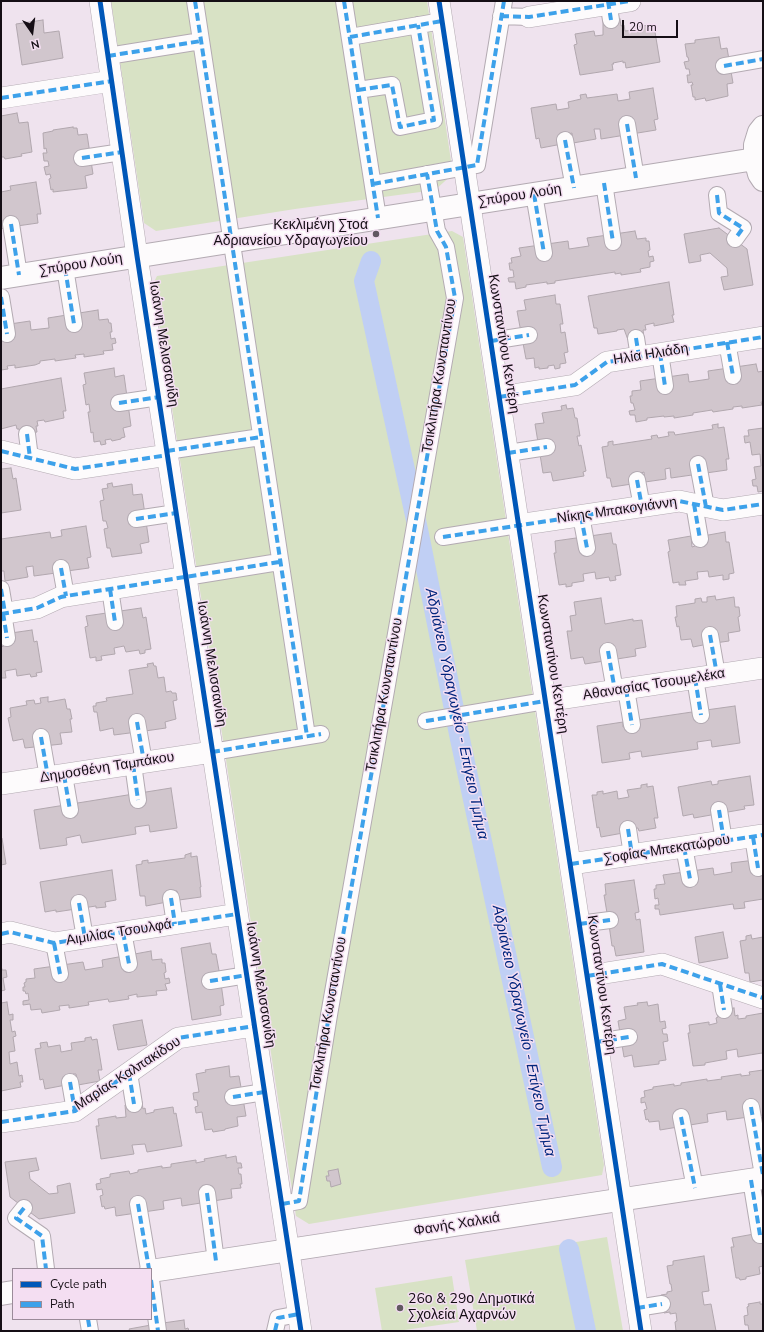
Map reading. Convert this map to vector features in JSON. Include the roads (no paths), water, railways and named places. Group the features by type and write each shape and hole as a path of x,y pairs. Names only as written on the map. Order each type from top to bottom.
{"street":[{"name":"Ιωάννη Μελισσανίδη","path":"100,1 212,752 300,1322"},
{"path":"195,1 279,562 314,735 212,752"},
{"path":"344,1 378,218"},
{"name":"Κωνσταντίνου Κεντέρη","path":"439,1 641,1331"},
{"path":"372,184 477,165 503,9 529,17 610,9 630,1"},
{"path":"350,37 442,21"},
{"path":"358,90 392,85 400,127 434,120 418,25"},
{"path":"108,56 201,41"},
{"path":"724,66 763,59"},
{"path":"1,98 112,81"},
{"path":"627,124 636,178"},
{"path":"763,127 755,145 754,159 759,174 763,180"},
{"path":"565,140 574,188"},
{"path":"82,158 122,152"},
{"name":"Σπύρου Λούη","path":"10,276 754,159"},
{"name":"Τσικλιτήρα Κωνσταντίνου","path":"282,1204 299,1201 329,1015 454,298 446,247 437,231 427,174"},
{"path":"604,183 613,242"},
{"path":"534,194 544,253"},
{"path":"717,195 719,213 743,228 735,239"},
{"path":"10,224 10,276"},
{"path":"65,268 74,324"},
{"path":"1,297 7,334"},
{"path":"491,341 530,334"},
{"name":"Ηλία Ηλιάδη","path":"500,397 575,384 607,362 637,347 660,353 763,337"},
{"path":"727,342 733,376"},
{"path":"660,353 665,386"},
{"path":"119,404 159,397"},
{"path":"27,434 30,458"},
{"path":"1,451 75,469 261,437"},
{"path":"508,453 547,447"},
{"path":"698,464 700,539"},
{"path":"637,480 642,507"},
{"name":"Νίκης Μπακογιάννη","path":"518,525 679,501 723,510 763,504"},
{"path":"136,519 176,513"},
{"path":"581,516 586,548"},
{"path":"443,536 518,525"},
{"path":"3,613 37,608 66,596 279,562"},
{"path":"61,568 66,596"},
{"path":"1,589 7,638"},
{"path":"110,589 115,622"},
{"path":"710,635 716,675"},
{"path":"608,651 632,726"},
{"name":"Αθανασίας Τσουμελέκα","path":"545,701 763,668"},
{"path":"695,678 701,715"},
{"path":"426,721 545,701"},
{"path":"137,722 139,763 138,800"},
{"path":"41,736 70,810"},
{"name":"Δημοσθένη Ταμπάκου","path":"1,784 212,752"},
{"path":"719,810 724,841"},
{"path":"628,829 632,855"},
{"path":"758,836 758,868"},
{"name":"Σοφίας Μπεκατώρου","path":"571,864 758,836"},
{"path":"684,847 690,879"},
{"path":"171,898 175,924"},
{"path":"79,903 85,938"},
{"name":"Αιμιλίας Τσουλφά","path":"1,934 10,932 54,943 237,914"},
{"path":"579,924 610,920"},
{"path":"123,932 129,964"},
{"path":"54,943 60,974"},
{"path":"587,976 662,964 763,998"},
{"path":"210,981 247,975"},
{"path":"720,984 724,1010"},
{"name":"Μαρίας Καλπακίδου","path":"1,1122 75,1111 178,1038 254,1026"},
{"path":"597,1042 629,1037"},
{"path":"129,1073 134,1104"},
{"path":"70,1082 75,1111"},
{"path":"233,1097 264,1092"},
{"path":"751,1107 759,1178 760,1235"},
{"path":"681,1117 695,1188"},
{"name":"Φανής Χαλκιά","path":"152,1270 759,1178"},
{"path":"207,1194 216,1261"},
{"path":"138,1204 150,1268"},
{"path":"24,1208 16,1218 42,1236 46,1268"},
{"path":"152,1287 158,1331"},
{"path":"1,1294 12,1292"},
{"path":"637,1308 662,1304"},
{"path":"275,1331 278,1318 300,1322"},
{"path":"88,1320 90,1331"}],"waterway":[{"name":"Αδριάνειο Υδραγωγείο - Επίγειο Τμήμα","path":"371,261 364,281 419,534 460,739 552,1167"},
{"name":"Αδριάνειο Υδραγωγείο - Επίγειο Τμήμα","path":"569,1249 586,1331"}],"place":[{"name":"Κεκλιμένη Στοά Αδριανείου Υδραγωγείου","path":"376,234"},
{"name":"26ο & 29ο Δημοτικά Σχολεία Αχαρνών","path":"400,1308"}]}
